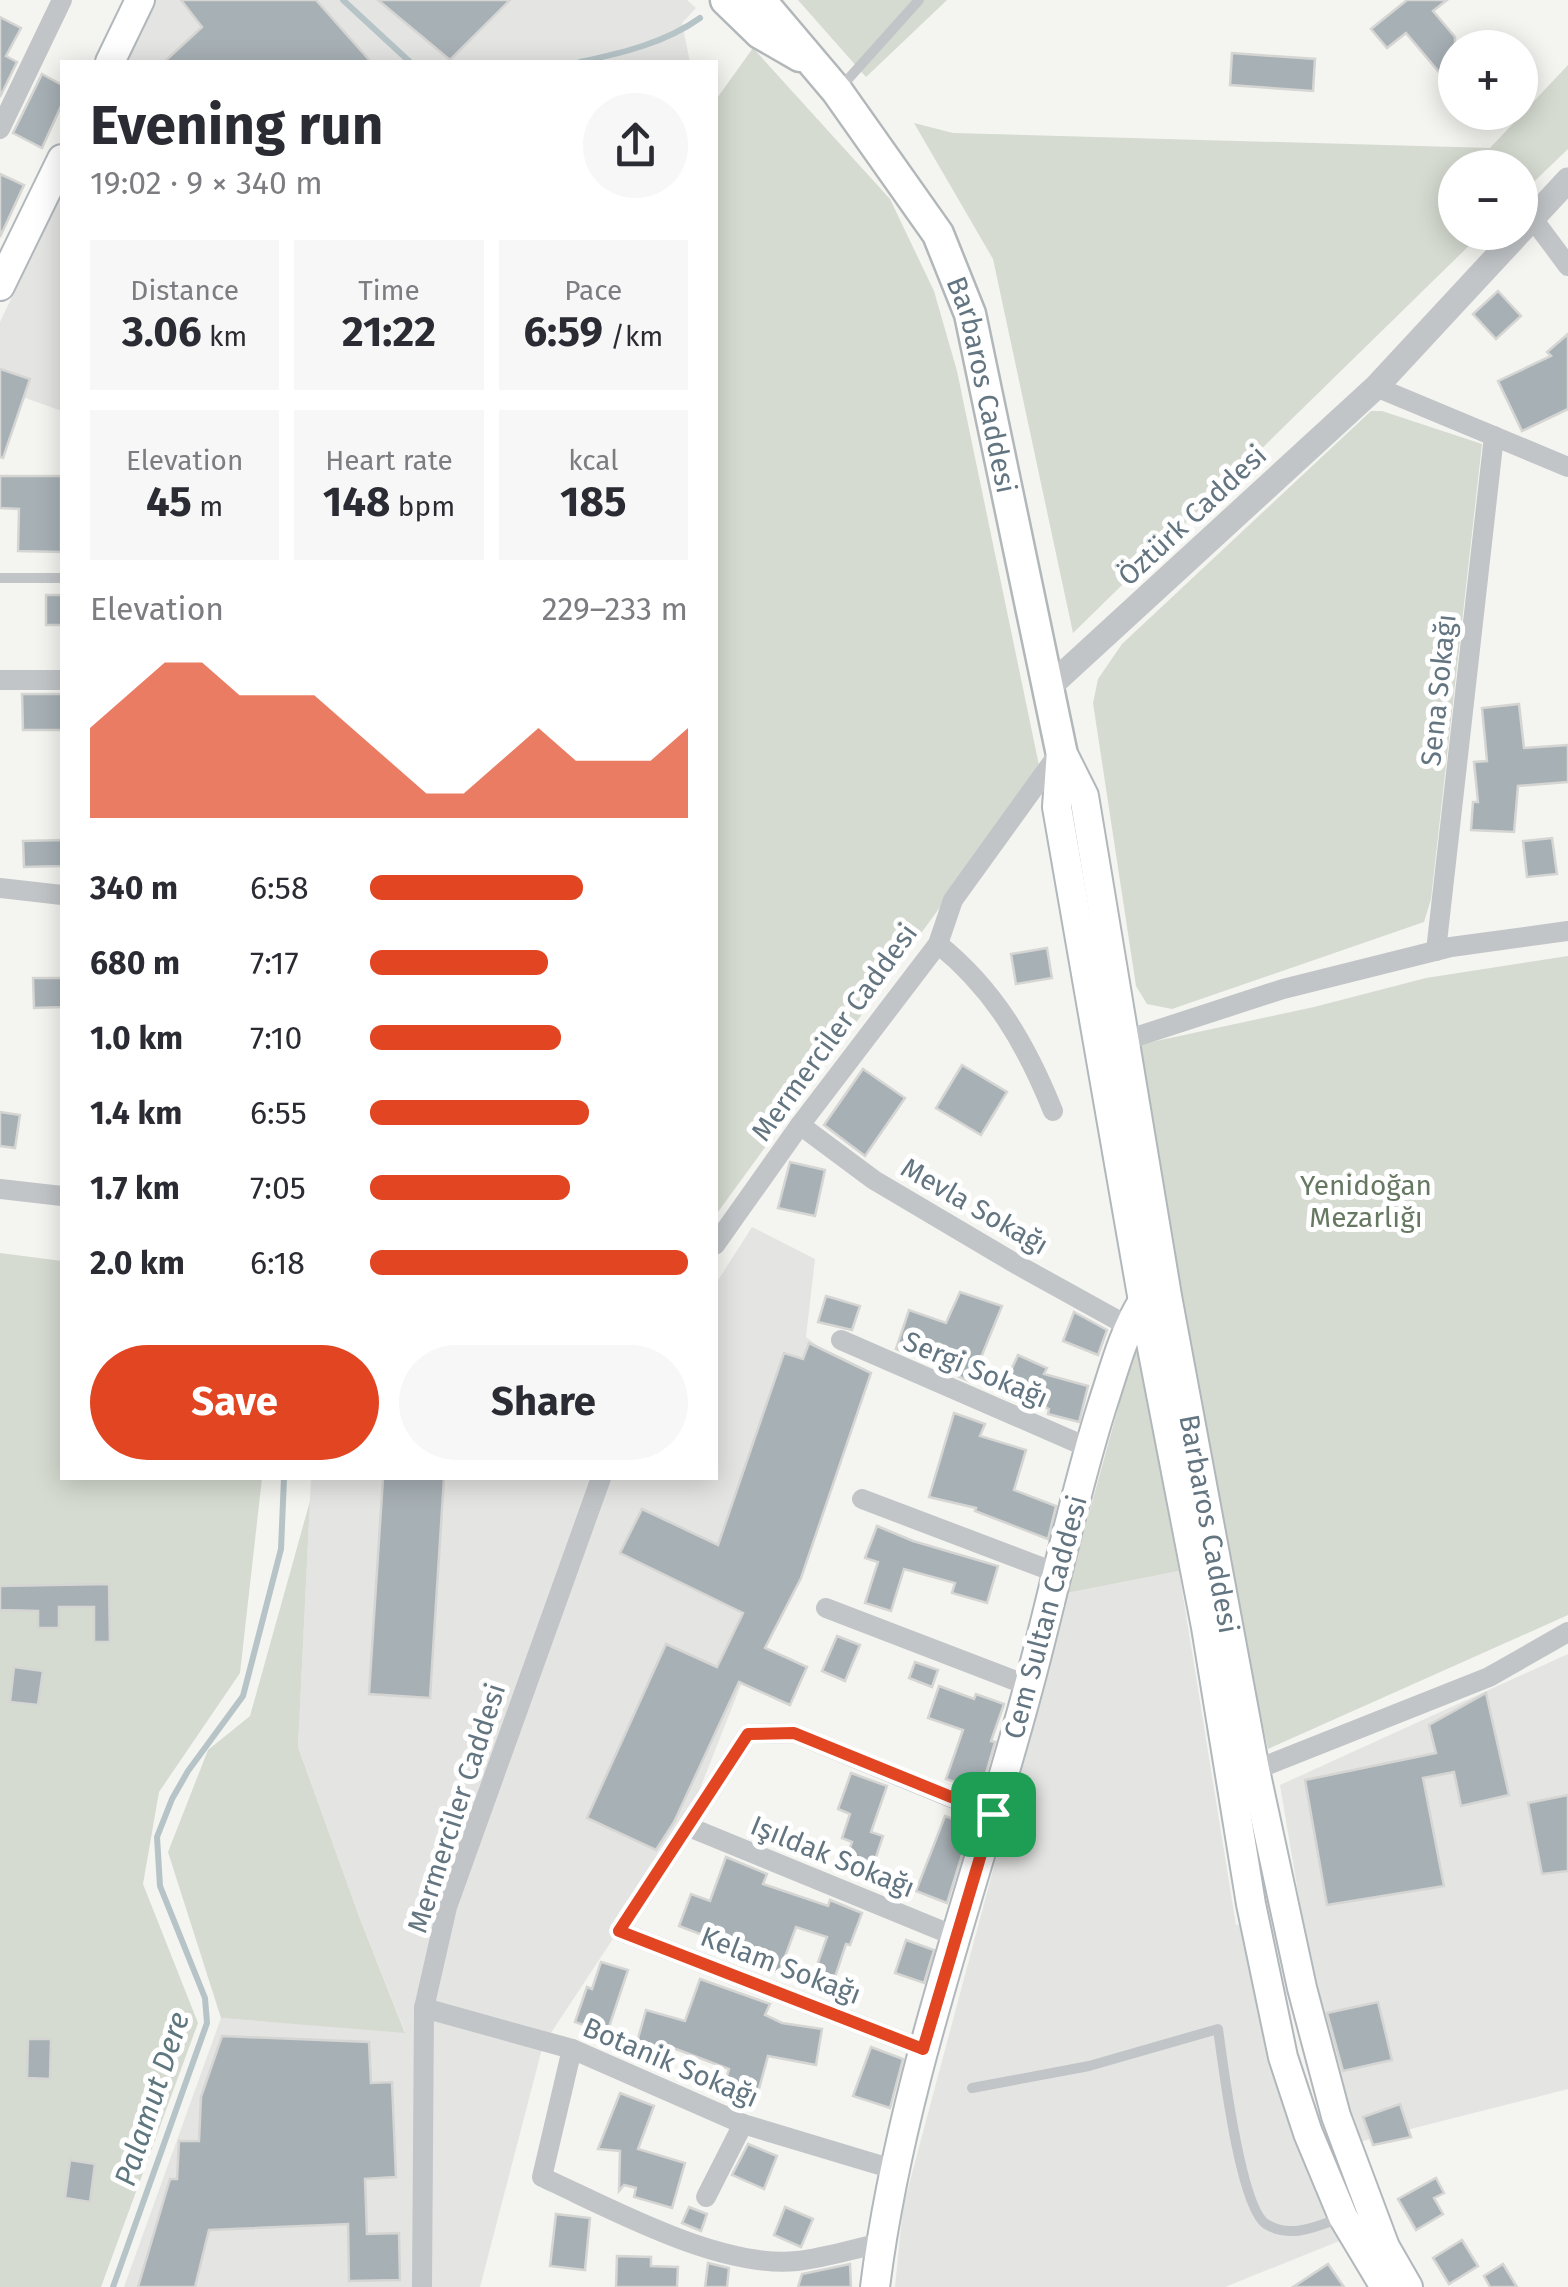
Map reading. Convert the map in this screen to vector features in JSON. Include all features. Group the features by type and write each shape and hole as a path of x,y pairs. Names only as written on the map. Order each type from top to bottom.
{"main road":[{"path":"111,60 140,0"},
{"name":"Barbaros Caddesi","path":"726,0 760,33 811,63"},
{"name":"Barbaros Caddesi","path":"760,0 837,91 938,234 970,314 1061,750 1084,796 1112,1040 1252,1904 1284,2057 1308,2133 1343,2217 1385,2287"},
{"path":"0,286 60,163"},
{"name":"Barbaros Caddesi","path":"1155,1299 1302,1988 1336,2116 1385,2247 1408,2287"},
{"name":"Cem Sultan Caddesi","path":"875,2287 923,2049 1029,1686 1089,1448 1128,1326 1155,1299"}],"street":[{"path":"0,129 62,0"},
{"name":"Öztürk Caddesi","path":"1538,213 1568,180"},
{"path":"1538,226 1568,266"},
{"name":"Öztürk Caddesi","path":"1050,687 1376,388 1504,250"},
{"path":"1376,388 1568,467"},
{"name":"Sena Sokağı","path":"1436,951 1494,436"},
{"path":"0,680 60,680"},
{"name":"Mermerciler Caddesi","path":"718,1241 800,1125 938,944 952,900 1061,750"},
{"path":"0,888 60,895"},
{"path":"1112,1040 1436,951 1568,931"},
{"path":"938,944 971,971 1006,1019 1038,1076 1052,1111"},
{"name":"Mevla Sokağı","path":"800,1125 874,1180 1128,1326"},
{"path":"0,1189 60,1196"},
{"name":"Sergi Sokağı","path":"841,1340 1089,1448"},
{"name":"Mermerciler Caddesi","path":"422,2287 424,2008 448,1907 600,1480"},
{"path":"862,1498 1057,1573"},
{"path":"826,1608 1029,1686"},
{"path":"1255,1770 1488,1677 1568,1632"},
{"path":"689,1827 748,1734 794,1733 993,1814"},
{"name":"Kelam Sokağı","path":"689,1827 619,1931 923,2049"},
{"name":"Işıldak Sokağı","path":"689,1827 957,1936"},
{"name":"Botanik Sokağı","path":"424,2008 572,2049 743,2124 896,2170"},
{"path":"572,2049 542,2177 682,2239 755,2260 797,2261 881,2243"},
{"path":"706,2197 743,2124"}],"lane":[{"path":"837,91 919,0"},
{"path":"0,578 60,578"},
{"path":"972,2088 1089,2066 1218,2029 1248,2193 1260,2218 1289,2232 1343,2217"}],"shaded area":[{"path":"156,0 687,0 696,8 682,23 690,60 127,60"},
{"path":"60,197 60,410 0,389 0,322"},
{"path":"752,1227 815,1259 806,1337 862,1379 682,1834 543,2045 480,2287 124,2287 221,2018 405,2032 298,1747 311,1480 718,1480 718,1280"},
{"path":"1179,1571 1236,1925 1241,1924 1293,2126 1342,2240 1225,2287 895,2287 903,2207 1067,1593"},
{"path":"1568,1654 1568,2089 1359,2142 1320,2024 1280,1785"}],"green space":[{"path":"798,0 947,0 866,77"},
{"path":"753,48 890,199 934,291 957,371 1040,770 718,1212 718,97"},
{"path":"1568,65 1568,149 1538,178 1538,150 1438,150 1438,250 1465,250 1073,633 993,259 914,123 953,133 1490,148 1507,130 1538,130 1538,97"},
{"path":"1371,411 1382,411 1482,444 1431,899 1424,922 1172,1009 1147,1004 1136,986 1093,703 1098,679 1122,644"},
{"name":"Yenidoğan Mezarlığı","path":"1568,956 1568,1615 1268,1749 1235,1601 1133,1046 1426,978"},
{"path":"0,1253 60,1261 60,1480 262,1480 240,1673 159,1792 143,1884 198,2023 101,2287 0,2287"},
{"path":"1136,1343 1179,1571 1067,1593"},
{"path":"310,1501 298,1747 405,2033 221,2018 168,1852 208,1750 250,1716"}],"building":[{"path":"181,0 316,0 369,60 166,60 202,27"},
{"path":"378,0 510,0 450,60"},
{"path":"1407,0 1447,0 1433,11 1449,30 1438,30 1438,71 1406,33 1387,48 1371,29"},
{"path":"0,17 21,28 6,56 17,62 0,97"},
{"path":"1232,53 1315,59 1313,91 1230,85"},
{"path":"42,74 60,84 60,108 42,148 13,133"},
{"path":"0,174 24,185 0,237"},
{"path":"1498,291 1521,316 1496,339 1473,314"},
{"path":"1568,334 1568,409 1522,431 1498,381 1551,356 1547,352"},
{"path":"0,369 30,379 3,458 0,457"},
{"path":"0,476 60,476 60,552 18,551 19,509 0,508"},
{"path":"46,595 60,595 60,625 46,625"},
{"path":"22,694 60,694 60,730 23,730"},
{"path":"1519,704 1524,748 1568,745 1568,782 1518,786 1514,832 1471,830 1473,802 1478,802 1474,762 1487,761 1482,708"},
{"path":"1552,838 1557,874 1527,877 1523,841"},
{"path":"60,840 60,866 24,867 23,841"},
{"path":"1047,948 1052,978 1016,984 1011,954"},
{"path":"33,978 60,978 60,1007 34,1008"},
{"path":"962,1065 1007,1092 981,1135 936,1108"},
{"path":"863,1069 905,1098 865,1156 824,1125"},
{"path":"0,1112 20,1115 15,1148 0,1146"},
{"path":"790,1162 825,1170 815,1216 778,1208"},
{"path":"960,1292 1002,1306 971,1382 937,1367 938,1364 896,1349 909,1310 946,1323"},
{"path":"826,1296 860,1306 852,1330 818,1322"},
{"path":"1074,1312 1107,1330 1098,1355 1063,1341"},
{"path":"809,1343 871,1373 801,1578 765,1648 807,1667 790,1705 739,1682 674,1822 656,1850 587,1818 666,1644 717,1667 743,1613 620,1553 642,1509 718,1545 784,1353 803,1359"},
{"path":"1018,1355 1047,1368 1044,1374 1088,1386 1079,1422 1048,1414 1049,1409 1003,1388"},
{"path":"954,1413 985,1424 980,1436 1026,1450 1014,1490 1056,1506 1048,1539 975,1511 976,1508 929,1497"},
{"path":"383,1480 444,1480 430,1698 369,1694"},
{"path":"877,1526 998,1566 987,1603 952,1593 955,1583 904,1569 891,1611 865,1603 878,1562 865,1558"},
{"path":"109,1584 110,1642 94,1642 94,1607 59,1607 59,1628 38,1628 38,1611 0,1610 0,1586"},
{"path":"837,1636 860,1645 845,1681 822,1671"},
{"path":"915,1662 938,1670 932,1687 909,1678"},
{"path":"14,1667 43,1671 38,1705 10,1702"},
{"path":"939,1686 974,1699 976,1694 1004,1704 991,1741 995,1742 981,1791 946,1779 963,1730 928,1718"},
{"path":"1486,1693 1509,1795 1461,1806 1454,1772 1423,1778 1444,1886 1327,1905 1305,1780 1436,1753 1429,1725"},
{"path":"851,1773 887,1786 871,1832 883,1836 868,1881 841,1872 852,1842 842,1838 850,1814 838,1809"},
{"path":"1568,1795 1568,1871 1542,1874 1528,1803"},
{"path":"945,1816 971,1826 947,1903 916,1891"},
{"path":"726,1857 767,1874 763,1884 828,1906 830,1900 862,1913 850,1945 846,1944 830,1992 810,1985 827,1937 796,1927 779,1973 713,1949 716,1940 679,1926 691,1894 710,1901"},
{"path":"906,1940 934,1950 924,1983 895,1973"},
{"path":"601,1962 628,1970 607,2033 575,2022"},
{"path":"700,1979 770,2004 765,2015 782,2023 822,2029 816,2065 768,2056 757,2096 724,2087 729,2069 668,2046 665,2057 635,2049 646,2010 685,2021"},
{"path":"1378,2002 1392,2060 1343,2071 1327,2013"},
{"path":"222,2036 369,2042 371,2083 392,2082 396,2177 365,2179 367,2234 399,2233 400,2280 349,2281 348,2224 209,2230 195,2287 138,2287 170,2179 177,2179 179,2141 199,2141 201,2097"},
{"path":"28,2039 51,2039 50,2079 27,2078"},
{"path":"871,2047 903,2059 890,2108 853,2096"},
{"path":"620,2093 654,2106 638,2149 685,2163 672,2208 634,2197 636,2188 624,2185 619,2191 620,2151 598,2149"},
{"path":"1400,2104 1411,2137 1373,2145 1363,2117"},
{"path":"748,2144 777,2156 764,2189 732,2175"},
{"path":"70,2160 95,2164 90,2202 65,2198"},
{"path":"1436,2178 1444,2193 1434,2198 1443,2214 1416,2230 1398,2199"},
{"path":"689,2207 707,2214 701,2231 682,2223"},
{"path":"785,2207 813,2219 801,2247 774,2235"},
{"path":"556,2214 590,2218 585,2270 550,2266"},
{"path":"1462,2240 1478,2266 1449,2284 1433,2258"},
{"path":"617,2256 651,2257 651,2266 678,2267 677,2287 616,2287"},
{"path":"708,2263 729,2268 727,2287 705,2287"},
{"path":"850,2264 851,2287 798,2287 802,2274"},
{"path":"1328,2264 1344,2287 1293,2287"},
{"path":"1503,2264 1517,2287 1490,2287 1484,2276"}],"waterway":[{"path":"343,0 408,60"},
{"path":"589,60 658,41 700,18"},
{"name":"Palamut Dere","path":"113,2287 207,2023 205,1998 160,1886 157,1837 188,1771 243,1696 281,1549 284,1480"}],"route":[{"path":"794,1733 993,1814 923,2049 619,1931 748,1734 794,1733"}]}
